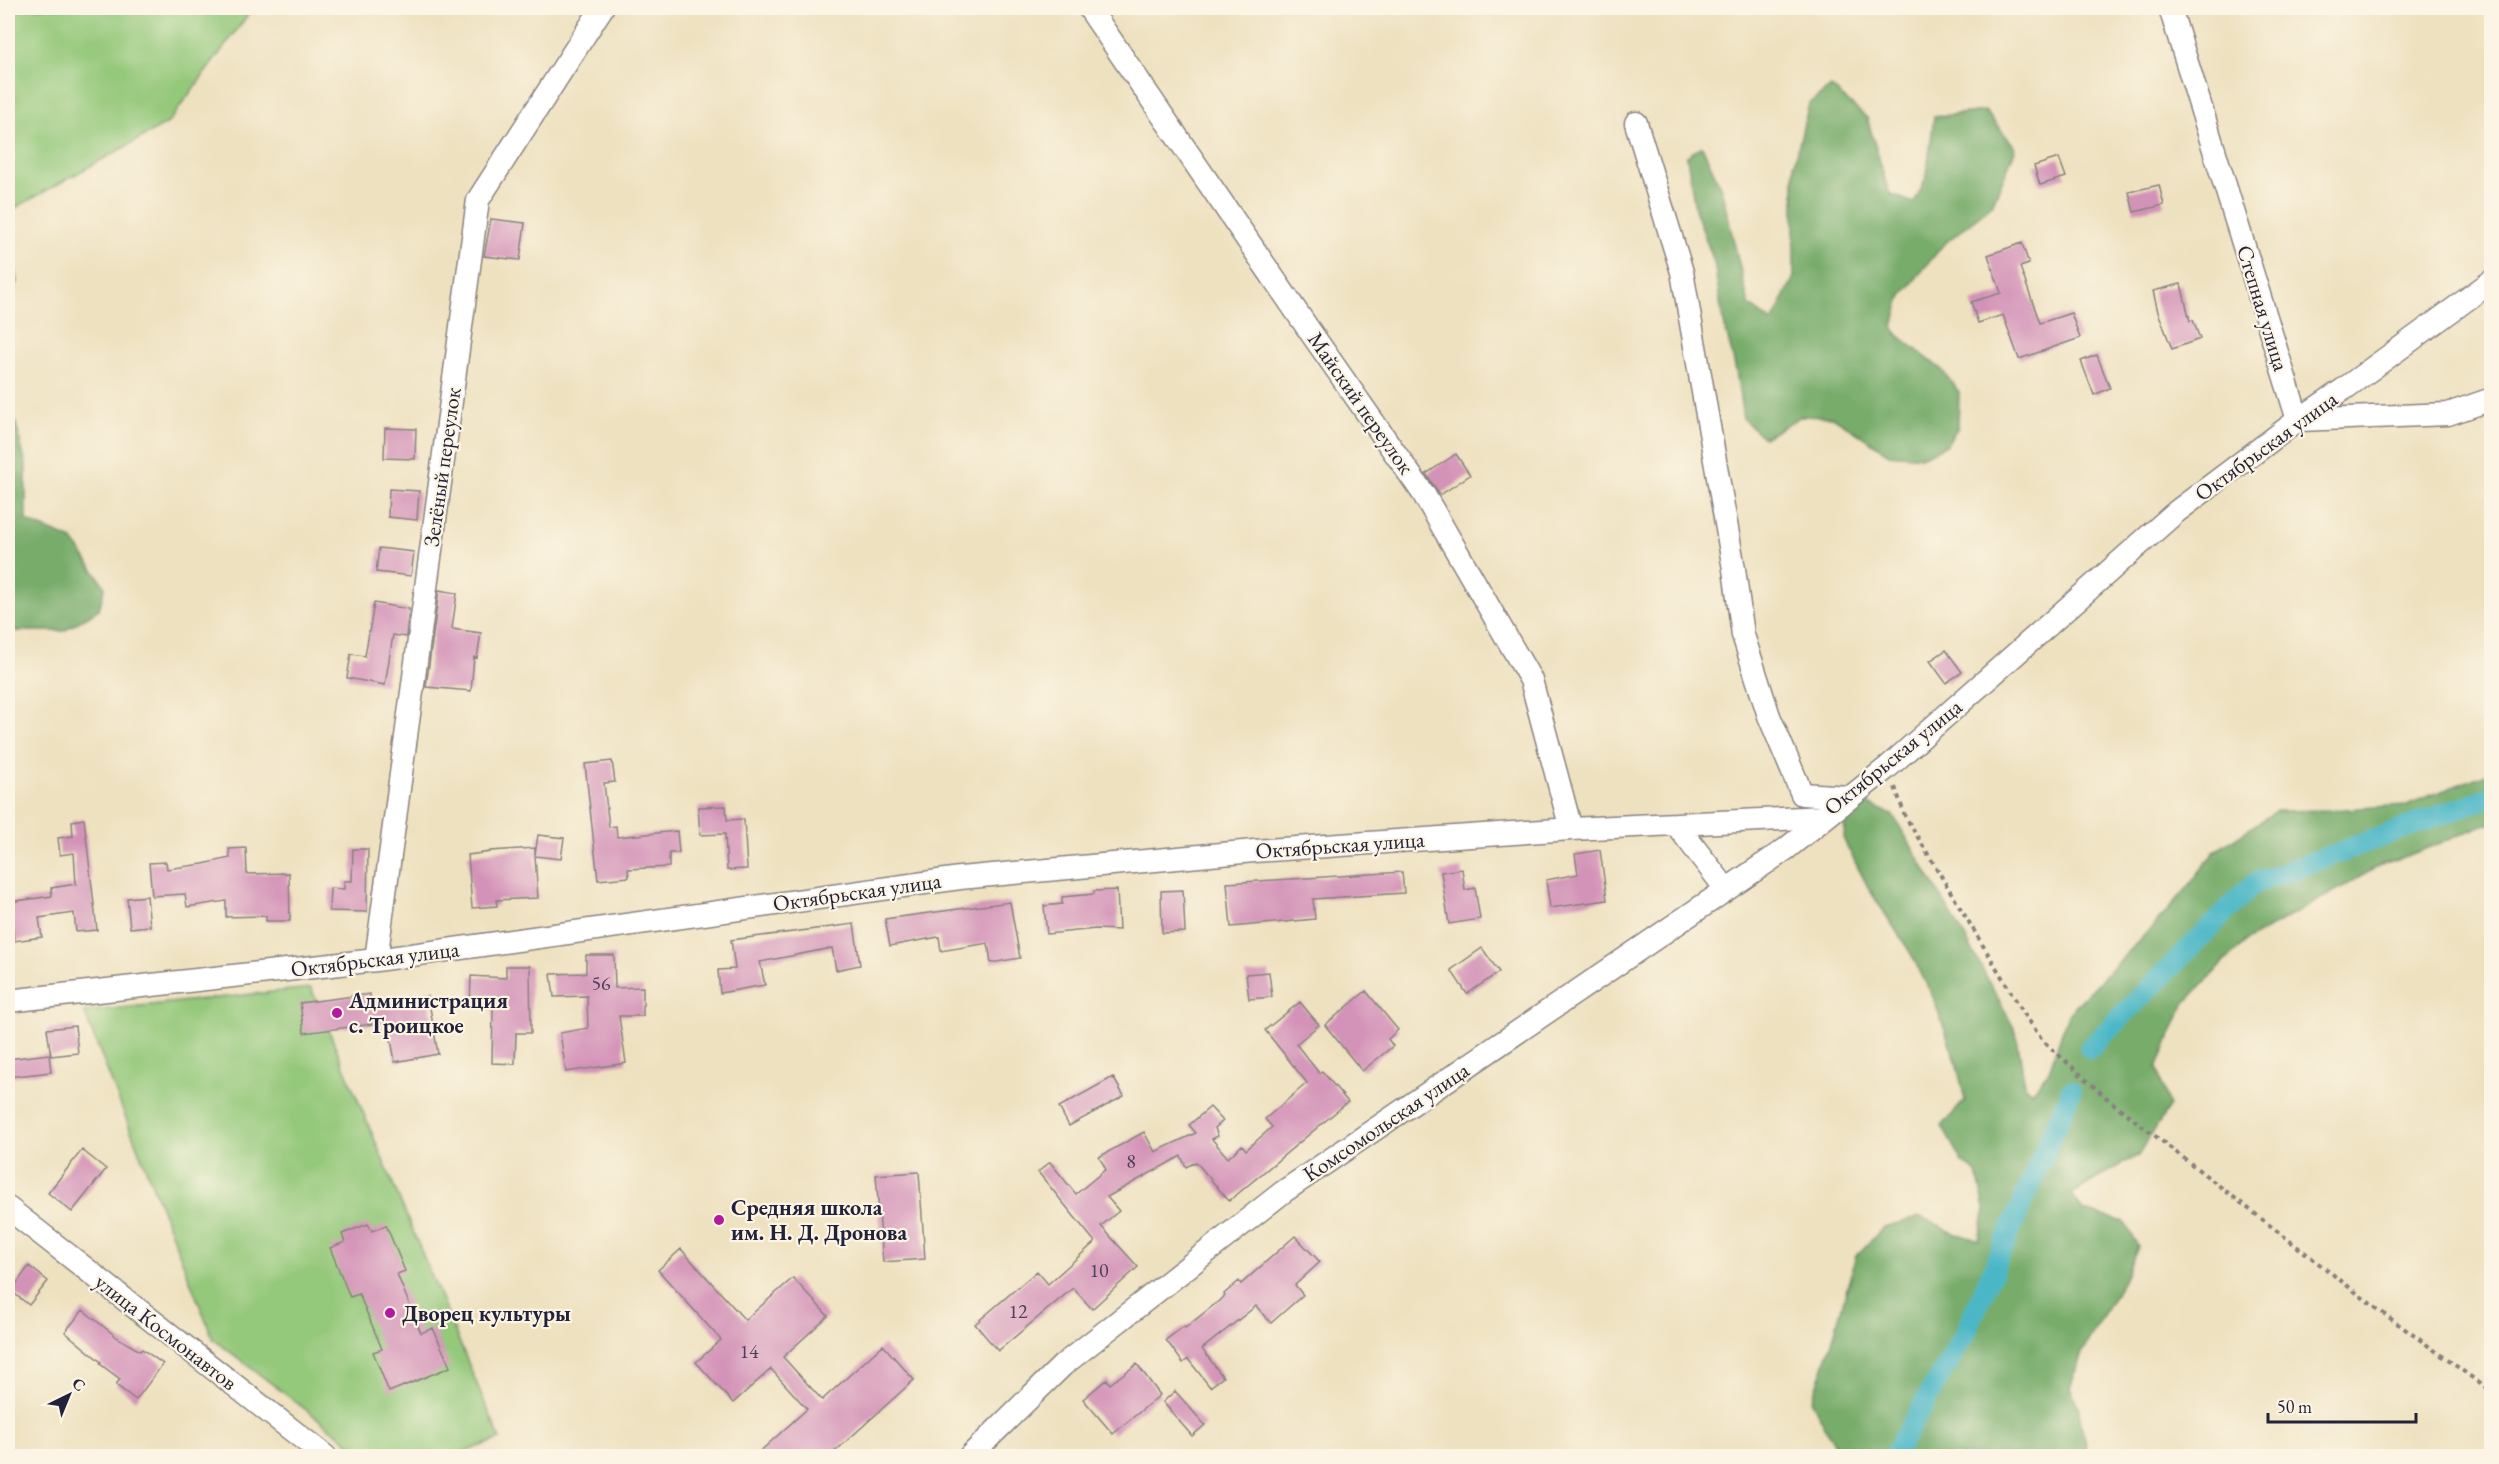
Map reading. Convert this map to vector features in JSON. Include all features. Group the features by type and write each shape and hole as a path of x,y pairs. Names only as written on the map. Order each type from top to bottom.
{"street":[{"name":"Зелёный переулок","path":"376,960 478,200 602,8"},
{"name":"Майский переулок","path":"1089,8 1423,492 1531,680 1571,829"},
{"name":"Степная улица","path":"2170,8 2298,420"},
{"path":"1636,123 1683,272 1734,569 1743,635 1769,716 1802,794"},
{"name":"Октябрьская улица","path":"8,1001 376,960 960,878 1254,851 1571,829 1824,817 1888,767 2176,512 2298,420 2492,281"},
{"path":"2298,420 2448,414 2492,399"},
{"path":"1802,794 1849,797"},
{"path":"1788,819 1802,794"},
{"name":"Комсомольская улица","path":"970,1456 1063,1365 1283,1192 1786,849 1824,817"},
{"path":"1676,824 1726,889"},
{"name":"улица Космонавтов","path":"8,1208 325,1456"}],"path":[{"path":"1888,767 1905,816 2023,1012 2043,1041 2128,1114 2376,1308 2492,1392"}],"green space":[{"path":"8,8 253,8 168,123 8,212"},
{"path":"1831,87 1867,118 1889,193 1914,203 1926,178 1934,117 1985,111 2016,148 1992,205 1943,245 1901,297 1893,326 1898,335 1942,370 1959,392 1958,427 1945,446 1921,457 1889,454 1833,417 1801,416 1764,438 1743,419 1736,370 1722,315 1714,262 1695,209 1687,156 1702,146 1721,188 1749,305 1772,322 1794,277 1794,164 1809,104"},
{"path":"8,247 17,282 8,295"},
{"path":"8,392 26,465 26,521 73,540 105,587 99,609 64,631 14,631 8,634"},
{"path":"2491,772 2491,824 2483,825 2383,864 2246,941 2185,1002 2157,1068 2169,1107 2138,1156 2072,1194 2083,1211 2124,1221 2138,1247 2125,1277 2083,1350 2070,1388 2078,1406 2087,1456 1847,1456 1835,1446 1812,1402 1832,1342 1856,1256 1884,1227 1921,1217 1956,1234 1979,1240 1985,1209 1977,1173 1962,1162 1942,1126 1965,1100 1956,1061 1933,997 1910,952 1869,889 1844,840 1845,815 1869,804 1893,815 1968,942 2016,1032 2025,1085 2031,1092 2049,1071 2068,1014 2161,918 2214,852 2276,811 2406,805"},
{"path":"311,988 500,1439 452,1456 367,1456 213,1339 84,1012"}],"building":[{"path":"2059,158 2066,177 2040,185 2034,166"},
{"path":"2159,185 2164,205 2134,212 2129,192"},
{"path":"491,219 525,223 520,260 484,256"},
{"path":"2022,243 2029,264 2020,267 2040,323 2071,313 2080,338 2019,359 2003,315 1978,323 1971,302 2001,293 1988,255"},
{"path":"2181,284 2190,321 2193,320 2200,339 2172,349 2153,291"},
{"path":"2097,355 2110,388 2094,395 2081,361"},
{"path":"385,428 416,429 415,459 384,458"},
{"path":"1456,454 1470,475 1440,495 1426,474"},
{"path":"389,489 419,491 417,520 388,517"},
{"path":"379,548 414,552 411,576 376,572"},
{"path":"439,590 457,593 452,629 481,633 477,658 474,657 471,691 426,687"},
{"path":"374,603 409,609 406,637 393,635 385,685 347,678 351,654 365,656"},
{"path":"1946,650 1962,672 1946,683 1930,661"},
{"path":"612,761 615,782 604,783 609,827 616,826 617,837 677,831 679,853 669,853 669,867 628,869 629,877 598,880 585,764"},
{"path":"726,806 727,820 744,819 747,869 727,870 725,834 700,835 698,807"},
{"path":"84,819 97,930 76,932 74,913 39,918 42,937 14,941 9,902 52,896 51,888 76,884 74,853 60,855 58,838 73,836 72,821"},
{"path":"538,835 564,838 561,859 535,856 538,898 496,900 497,906 472,908 468,855 535,848 535,855"},
{"path":"246,848 247,874 289,873 290,921 266,921 266,916 226,917 226,901 187,907 185,894 152,896 149,863 166,862 167,869 203,864 230,858 229,849"},
{"path":"353,849 368,849 367,912 329,911 330,888 344,889 344,881 352,881"},
{"path":"1600,850 1607,900 1550,908 1546,880 1578,874 1575,854"},
{"path":"1462,869 1465,890 1475,888 1480,919 1449,924 1441,872"},
{"path":"1402,872 1404,893 1313,899 1315,919 1231,927 1227,883"},
{"path":"1117,890 1119,930 1096,929 1047,934 1044,906 1062,904 1062,897 1094,894 1094,891"},
{"path":"1183,890 1185,932 1162,933 1161,891"},
{"path":"147,896 150,926 130,928 127,898"},
{"path":"1010,902 1020,958 991,963 988,943 941,951 939,937 890,946 885,919"},
{"path":"854,924 860,965 836,970 832,948 760,962 765,985 720,993 718,970 735,969 731,940"},
{"path":"1482,948 1499,972 1467,994 1451,970"},
{"path":"586,955 614,955 615,988 643,987 643,1016 619,1016 626,1063 566,1072 560,1033 588,1028 587,996 554,997 551,974 586,973"},
{"path":"506,966 530,966 531,1033 516,1033 515,1064 492,1063 493,1008 470,1007 471,976 506,978"},
{"path":"1269,972 1272,997 1249,999 1246,974"},
{"path":"1366,991 1398,1030 1388,1039 1393,1046 1362,1071 1325,1025"},
{"path":"370,994 371,1006 428,996 438,1054 395,1062 388,1022 304,1033 300,1003"},
{"path":"1300,1002 1319,1025 1296,1044 1319,1073 1322,1071 1348,1102 1229,1201 1196,1162 1186,1167 1181,1156 1107,1197 1119,1211 1101,1226 1138,1267 1092,1309 1073,1288 998,1351 975,1324 1037,1271 1048,1284 1095,1242 1038,1172 1050,1162 1076,1194 1106,1169 1099,1157 1144,1132 1155,1152 1196,1133 1189,1125 1210,1107 1223,1121 1215,1128 1218,1136 1212,1139 1228,1158 1242,1145 1246,1150 1272,1127 1265,1119 1307,1083 1265,1030"},
{"path":"75,1026 78,1053 51,1056 47,1029"},
{"path":"49,1054 51,1072 8,1077 8,1059"},
{"path":"1113,1077 1124,1096 1069,1126 1059,1107"},
{"path":"82,1150 106,1169 72,1212 48,1193"},
{"path":"919,1172 925,1259 883,1262 876,1175"},
{"name":"Дворец культуры","path":"368,1224 372,1231 386,1225 405,1271 397,1274 421,1333 433,1328 450,1367 389,1392 373,1352 382,1349 359,1294 350,1297 330,1248 345,1242 342,1234"},
{"path":"1295,1236 1320,1262 1295,1285 1303,1295 1271,1323 1256,1306 1202,1349 1223,1377 1210,1387 1188,1359 1183,1363 1166,1340 1225,1296 1224,1294 1239,1281 1241,1284"},
{"path":"681,1249 745,1320 793,1278 828,1316 783,1357 822,1400 883,1345 914,1380 830,1456 755,1456 807,1409 771,1369 733,1403 696,1362 721,1340 658,1270"},
{"path":"29,1266 48,1281 29,1305 11,1291"},
{"path":"83,1310 118,1338 140,1351 142,1349 163,1364 136,1400 116,1385 120,1379 65,1332"},
{"path":"1137,1364 1160,1395 1113,1434 1083,1399 1107,1379 1110,1384"},
{"path":"1175,1391 1205,1425 1192,1436 1163,1402"}],"waterway":[{"path":"2090,1048 2253,884 2492,796"},
{"path":"1893,1456 1965,1334 2071,1091"}],"place":[{"name":"Администрация с. Троицкое","path":"337,1013"},
{"name":"Средняя школа им. Н. Д. Дронова","path":"719,1220"},
{"name":"Дворец культуры","path":"390,1313"}]}
